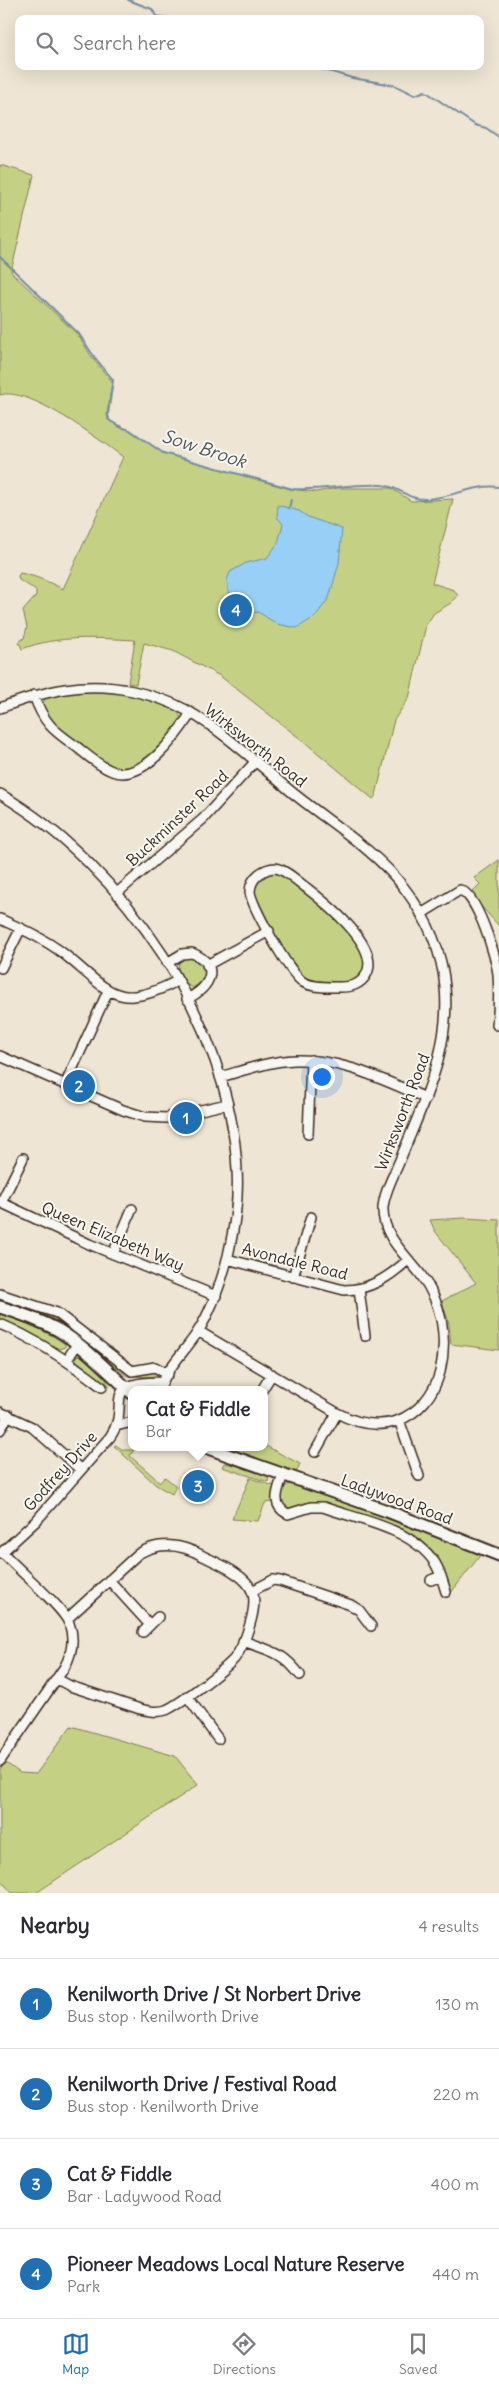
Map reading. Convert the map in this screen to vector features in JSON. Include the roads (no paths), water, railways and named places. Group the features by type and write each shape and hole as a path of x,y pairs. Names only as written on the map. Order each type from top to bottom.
{"main road":[{"path":"0,1307 44,1323 77,1344 128,1389"},
{"name":"Ladywood Road","path":"216,1451 387,1511 499,1555"}],"street":[{"name":"Wirksworth Road","path":"0,708 34,695 75,687 118,688 152,696 190,713 255,762 372,856 397,880 421,914 440,959 445,984 446,1007 443,1046 426,1098 384,1203 383,1212 389,1234 426,1281 439,1310 444,1350 438,1379 432,1392 412,1413 390,1423 369,1424 348,1419 198,1331"},
{"path":"34,695 39,710 48,725 97,763 118,772 133,771 145,764 172,740 190,713"},
{"name":"Buckminster Road","path":"117,893 192,829 229,793 255,762"},
{"path":"0,794 17,804 71,846 117,893 150,935 188,999 206,1037 227,1104 234,1137 238,1171 236,1214 227,1259 216,1296 198,1331 161,1386 137,1382 133,1386"},
{"path":"276,868 286,872 350,926 368,954 370,963 368,972 362,981 352,987 305,984 291,970 269,931 252,897 251,888 258,874 268,869 276,868"},
{"path":"421,914 460,890 465,891 476,908 492,949 499,989 497,1025"},
{"path":"0,919 51,945 93,981 108,991 123,995 142,995 177,981"},
{"path":"1,968 20,928"},
{"path":"207,965 269,931"},
{"path":"167,963 182,954 192,953 207,965 210,974 207,985 188,999"},
{"path":"65,1085 108,991"},
{"path":"0,1056 134,1114 154,1118 173,1117 227,1104"},
{"path":"220,1078 273,1063 311,1060 350,1068 426,1098"},
{"path":"308,1134 311,1060"},
{"path":"1,1203 22,1158"},
{"name":"Queen Elizabeth Way","path":"1,1203 113,1254 216,1296"},
{"path":"113,1254 132,1209"},
{"path":"294,1277 310,1217"},
{"name":"Avondale Road","path":"227,1259 336,1289 359,1289 381,1281 408,1260"},
{"path":"359,1289 365,1336"},
{"path":"0,1294 54,1311 74,1324 132,1371 155,1366 168,1374"},
{"path":"0,1324 22,1334 67,1360 96,1386"},
{"path":"67,1360 77,1344"},
{"path":"264,1386 272,1374"},
{"name":"Godfrey Drive","path":"1,1553 36,1521 101,1448 116,1426 118,1401 128,1391"},
{"path":"0,1430 4,1413 39,1433 81,1470"},
{"path":"315,1452 338,1413"},
{"path":"399,1420 420,1476"},
{"name":"Godfrey Drive","path":"116,1426 128,1423"},
{"name":"Ladywood Road","path":"284,1476 276,1499 278,1506 283,1511 288,1514 311,1507 323,1507 397,1532 427,1554 441,1576 446,1592"},
{"path":"57,1679 84,1691 151,1711 166,1710 228,1664 237,1654 254,1609 255,1600 252,1590 241,1578 203,1556 187,1549 155,1546 144,1550 67,1619"},
{"path":"0,1761 57,1679 71,1655 72,1637 67,1619 1,1553"},
{"path":"431,1580 441,1576"},
{"path":"109,1580 150,1625"},
{"path":"252,1590 273,1580 280,1581 351,1605 359,1610 372,1626"},
{"path":"143,1632 158,1617"},
{"path":"243,1641 282,1655 299,1675"},
{"path":"187,1696 218,1739"}],"water":[{"path":"278,505 299,511 308,517 342,529 339,563 329,598 315,617 297,628 277,624 258,612 250,613 233,600 228,589 227,580 230,572 246,563 267,558 278,543 283,524 277,517"}],"waterway":[{"path":"128,0 152,9 155,15"},
{"path":"325,70 352,78 394,85 415,95 425,91 475,125 486,128 499,137"},
{"name":"Sow Brook","path":"0,257 79,334 113,380 108,414 109,420 120,427 130,430 163,453 293,489 381,485 393,488 412,497 424,499 443,497 470,489 499,487"},
{"path":"289,508 291,500"}],"place":[{"name":"Pioneer Meadows Local Nature Reserve","path":"236,610"},
{"name":"Kenilworth Drive / Festival Road","path":"79,1086"},
{"name":"Kenilworth Drive / St Norbert Drive","path":"186,1118"},
{"name":"Cat & Fiddle","path":"198,1486"}]}
